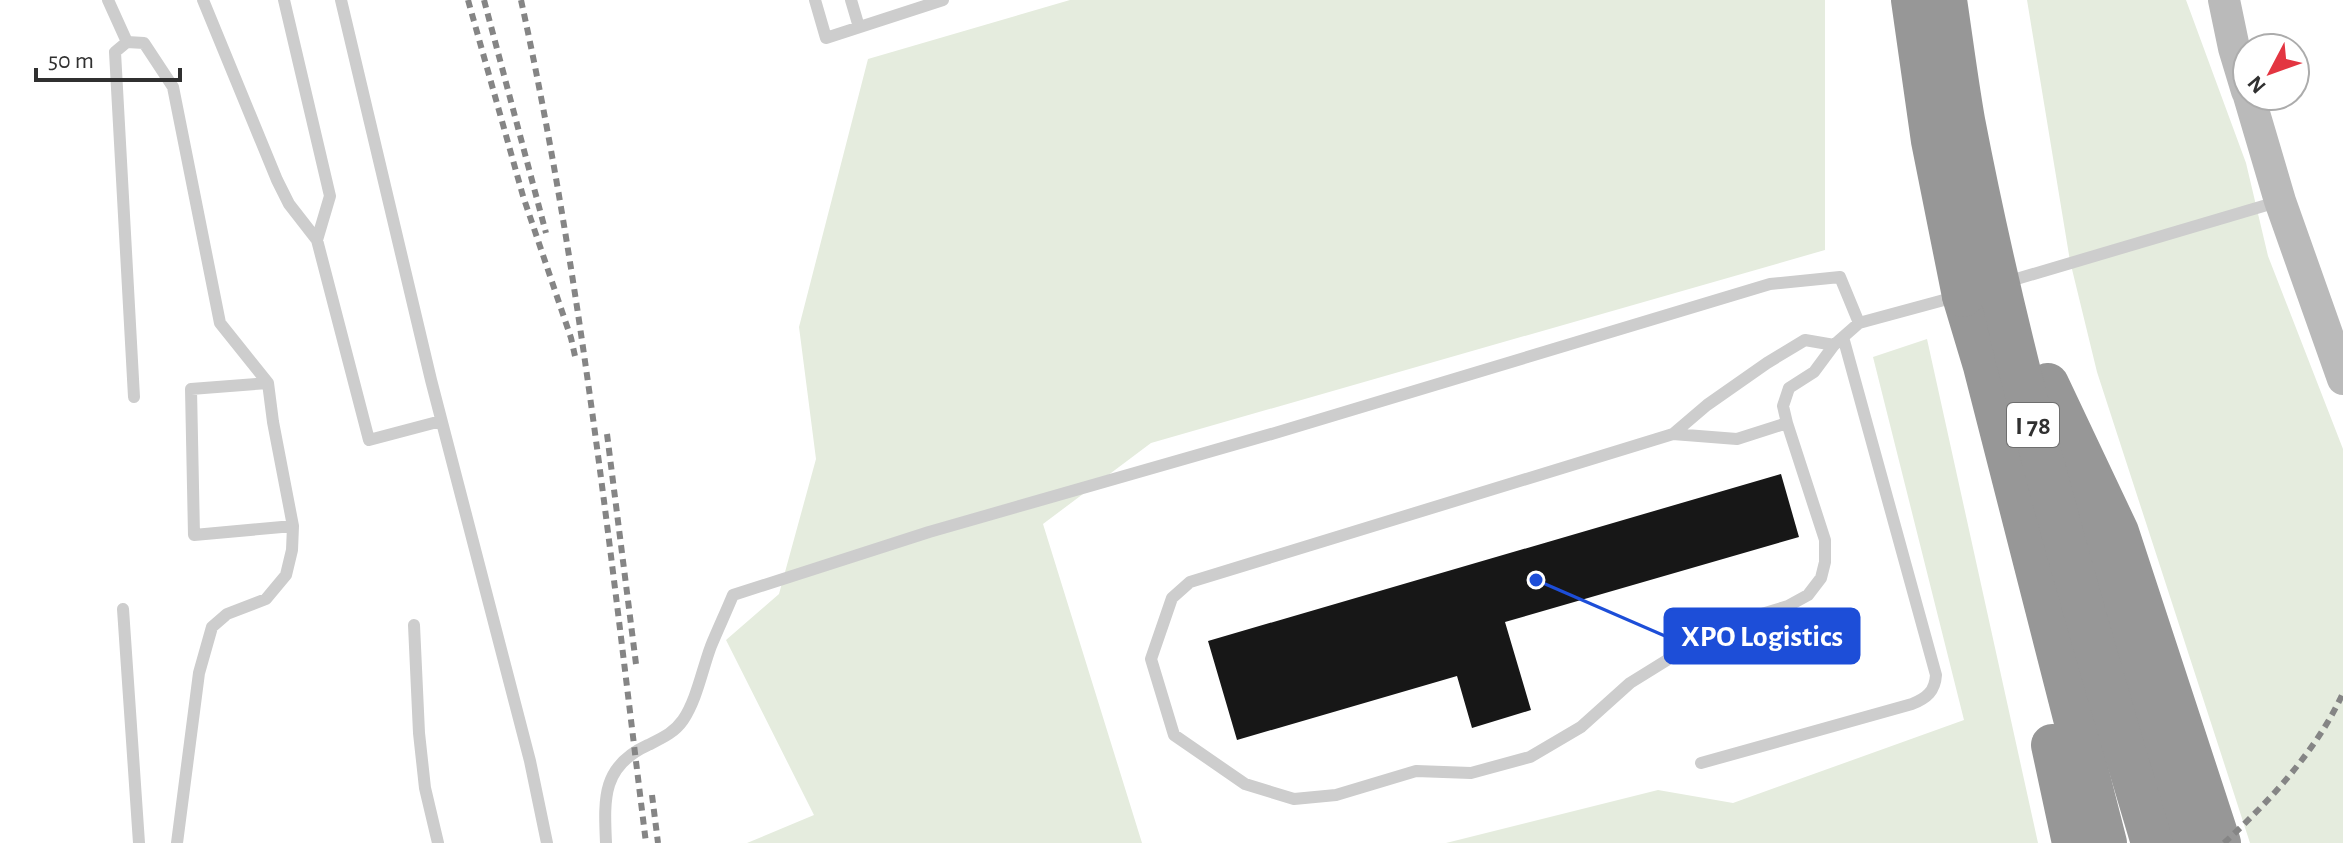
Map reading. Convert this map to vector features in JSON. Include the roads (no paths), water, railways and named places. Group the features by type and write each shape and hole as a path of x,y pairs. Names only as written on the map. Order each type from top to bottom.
{"highway":[{"path":"1912,0 1932,141 1963,296 1971,369 2073,843"},
{"name":"I 78","path":"1946,0 1964,119 2023,384 2092,640 2152,843"},
{"name":"I 78","path":"1970,0 2001,172 2048,384 2092,555 2179,843"},
{"path":"1963,296 1984,366 2106,843"},
{"path":"2048,384 2118,532 2220,843"},
{"path":"2152,752 2192,843"}],"main road":[{"path":"2224,0 2231,34"},
{"path":"2253,112 2280,201 2343,379"}],"lane":[{"path":"108,0 127,42"},
{"path":"203,0 277,180 289,204 317,240 369,440 441,421"},
{"path":"284,0 330,196 317,240"},
{"path":"341,0 441,421 530,761 547,843"},
{"path":"815,0 826,38 859,27 900,6 943,0"},
{"path":"851,0 859,27"},
{"path":"134,397 115,52 127,42 144,43 173,87 220,323 268,383 293,526 292,550 286,575 266,599 227,614 212,627 199,673 177,843"},
{"path":"1838,341 1805,340 1755,372 1673,434 1190,582 1172,598 1151,659 1174,735 1245,784 1294,799 1336,795 1416,771 1471,773 1530,757 1581,727 1630,683 1722,626 1788,606 1808,595 1821,578 1825,540 1783,406 1789,388 1814,372 1838,341 1859,323 2099,256 2280,201"},
{"path":"606,843 609,779 624,759 672,733 682,722 733,595 929,532 1770,284 1840,277 1859,323"},
{"path":"1701,763 1912,704 1930,694 1936,684 1936,675 1838,341"},
{"path":"268,383 191,389 194,535 293,526"},
{"path":"1673,434 1737,439 1787,423"},
{"path":"123,609 139,843"},
{"path":"414,625 423,774 438,843"}],"railway":[{"path":"468,0 523,196 575,356"},
{"path":"484,0 546,233"},
{"path":"521,0 578,315 646,843"},
{"path":"607,434 636,664"},
{"path":"2224,843 2291,774 2320,735 2343,693"},
{"path":"652,795 658,843"}],"place":[{"name":"XPO Logistics","path":"1536,580"}]}
